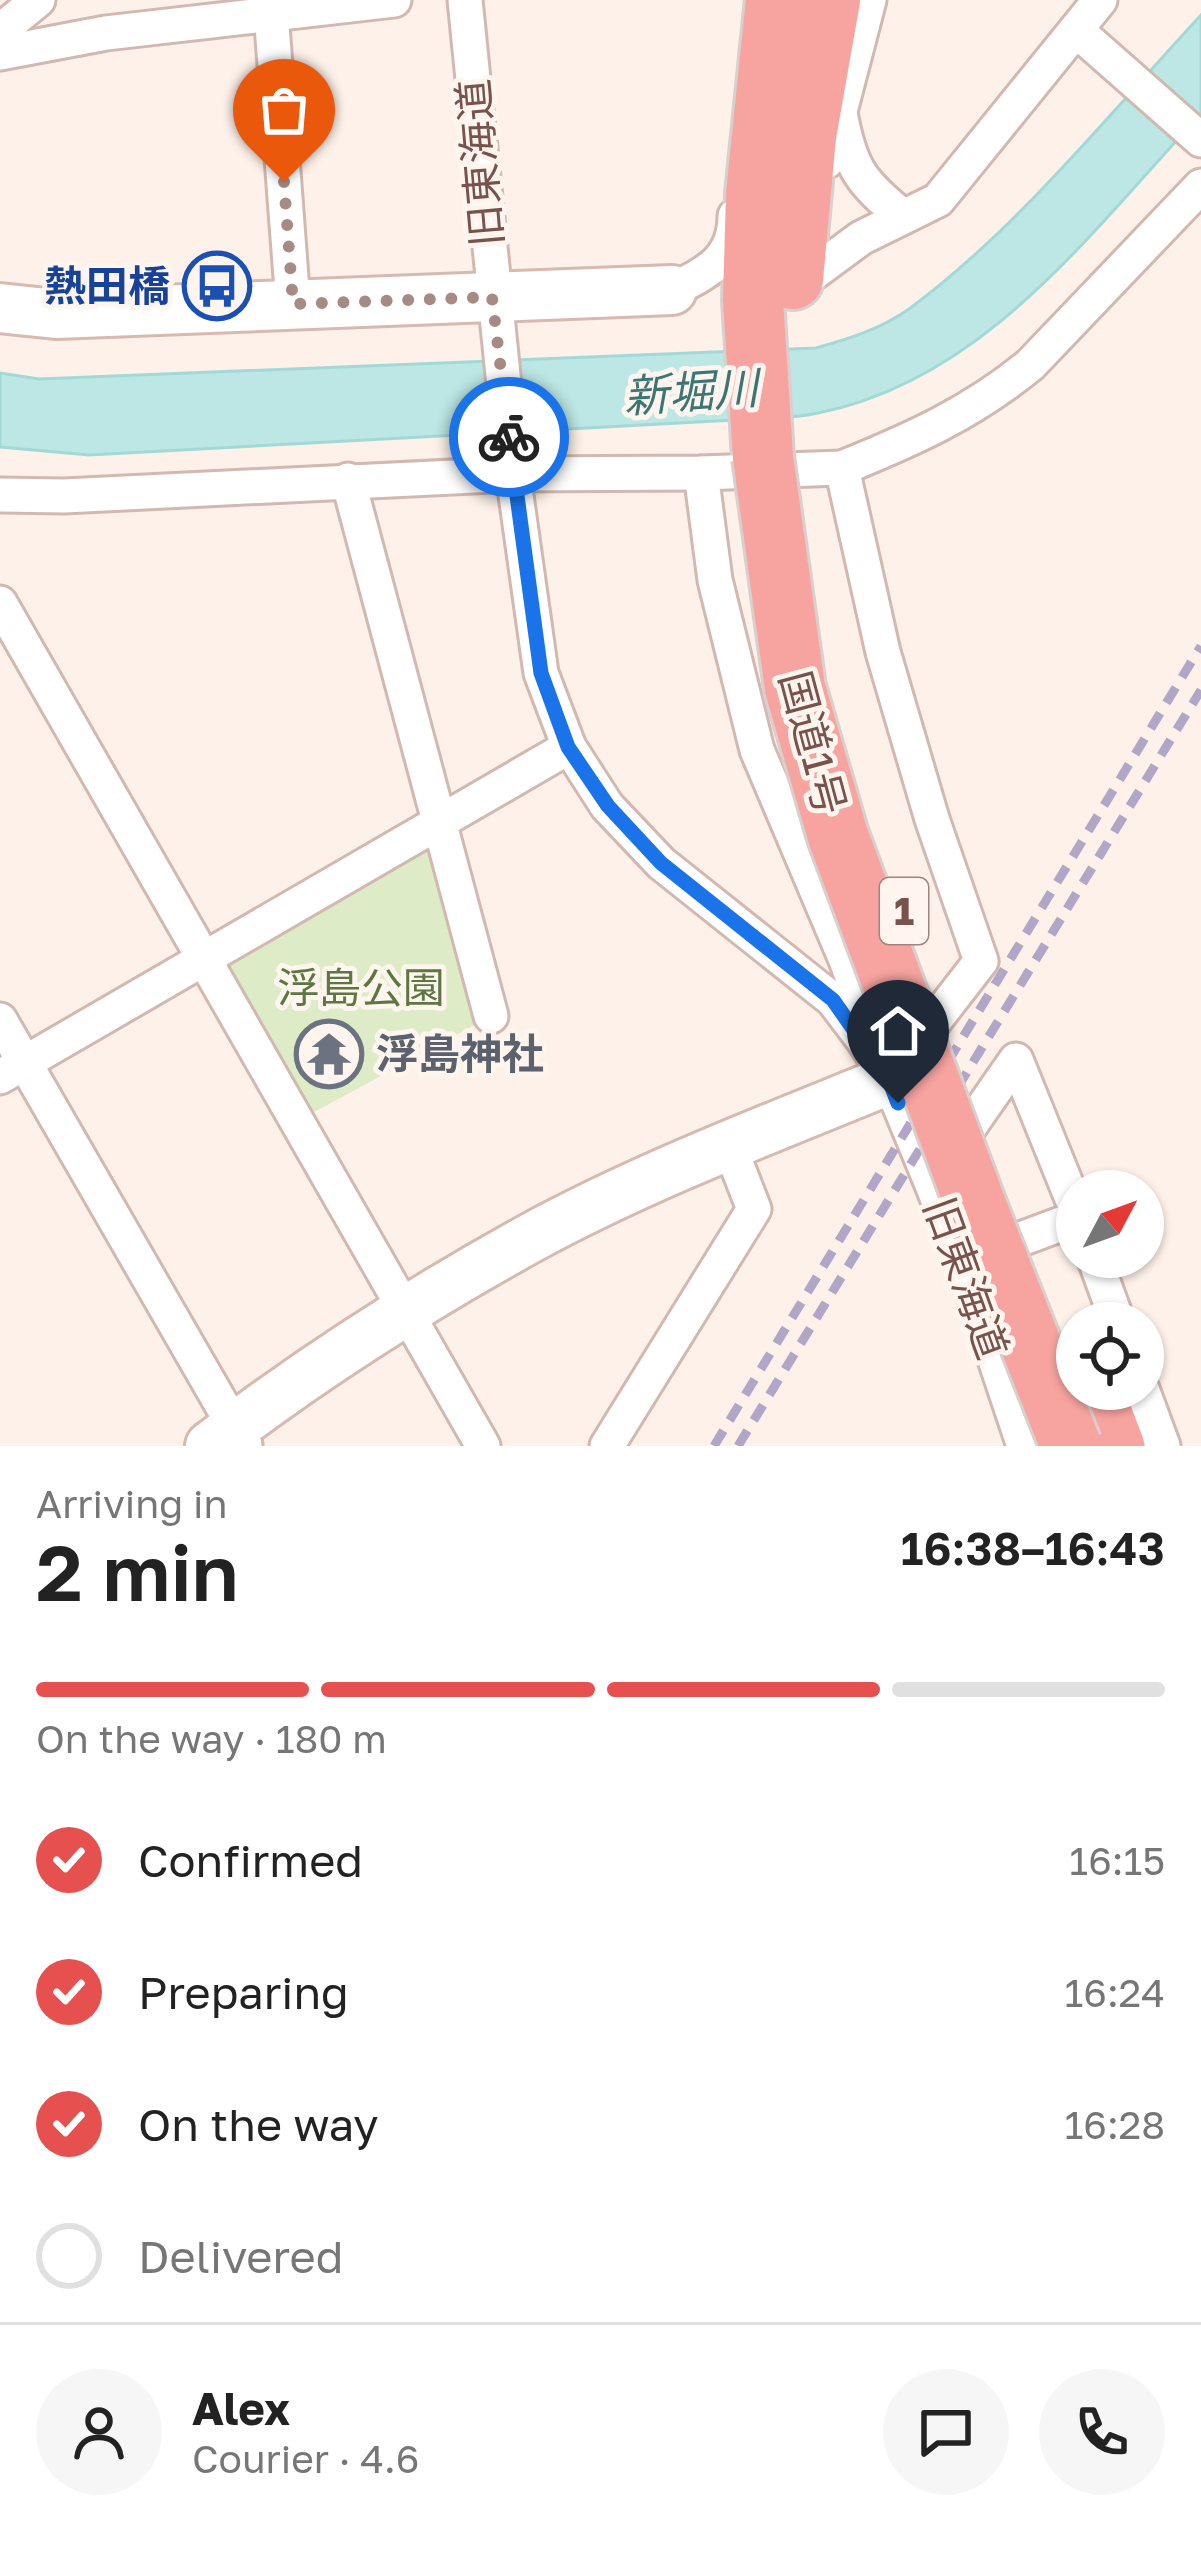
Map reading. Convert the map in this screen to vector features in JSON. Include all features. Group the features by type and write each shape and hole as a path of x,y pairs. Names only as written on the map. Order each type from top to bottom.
{"highway":[{"name":"国道1号","path":"776,0 756,194 834,689 873,832 1057,1302"},
{"name":"国道1号","path":"830,0 774,291 763,457 795,688 838,836 1071,1446"},
{"path":"1100,1410 1114,1446"}],"street":[{"path":"0,31 38,0"},
{"path":"0,53 106,33 394,0"},
{"name":"旧東海道","path":"465,0 494,311"},
{"path":"0,308 56,314 293,304 494,311 672,290 724,259 735,235 734,179 750,0"},
{"path":"774,291 812,236 824,170 869,0"},
{"path":"672,290 690,296 774,291 901,215 938,200 1100,0"},
{"path":"271,12 293,304"},
{"path":"1076,30 1201,140"},
{"path":"841,116 849,160 866,186 901,215"},
{"path":"734,179 774,291"},
{"path":"0,496 512,469 701,473 842,468 933,431 1002,388 1030,365 1201,186"},
{"path":"494,311 512,469"},
{"path":"0,1020 12,1070 230,1440 404,1313 530,1238 729,1145 876,1060 981,961 932,819 883,652 842,468"},
{"name":"旧東海道","path":"512,469 541,673 568,747 608,806 661,863 833,1000 876,1060 932,1182 1024,1446"},
{"path":"701,473 715,580 757,750 845,960 876,1060"},
{"path":"348,480 491,1016"},
{"path":"0,603 483,1446"},
{"path":"12,1070 568,747"},
{"path":"932,1182 1016,1060 1059,1170"},
{"path":"607,1446 754,1209 729,1145"},
{"path":"962,1261 1056,1223"},
{"path":"1150,1410 1163,1446"}],"green space":[{"name":"浮島公園","path":"430,847 482,1021 307,1116 226,979 229,964"}],"water":[{"name":"新堀川","path":"1201,15 1201,114 1031,295 933,369 878,395 818,413 777,418 89,455 0,447 0,373 39,379 816,348 852,337 909,309 987,244"}],"railway":[{"path":"714,1446 1201,646"},
{"path":"738,1446 1201,690"}],"way so far":[{"path":"284,182 293,304 492,297 509,437"}],"place":[{"name":"熱田橋","path":"217,286"},
{"name":"浮島神社","path":"329,1054"}],"route":[{"path":"509,437 541,673 568,747 608,806 661,863 833,1000 889,1080 898,1103"}]}
